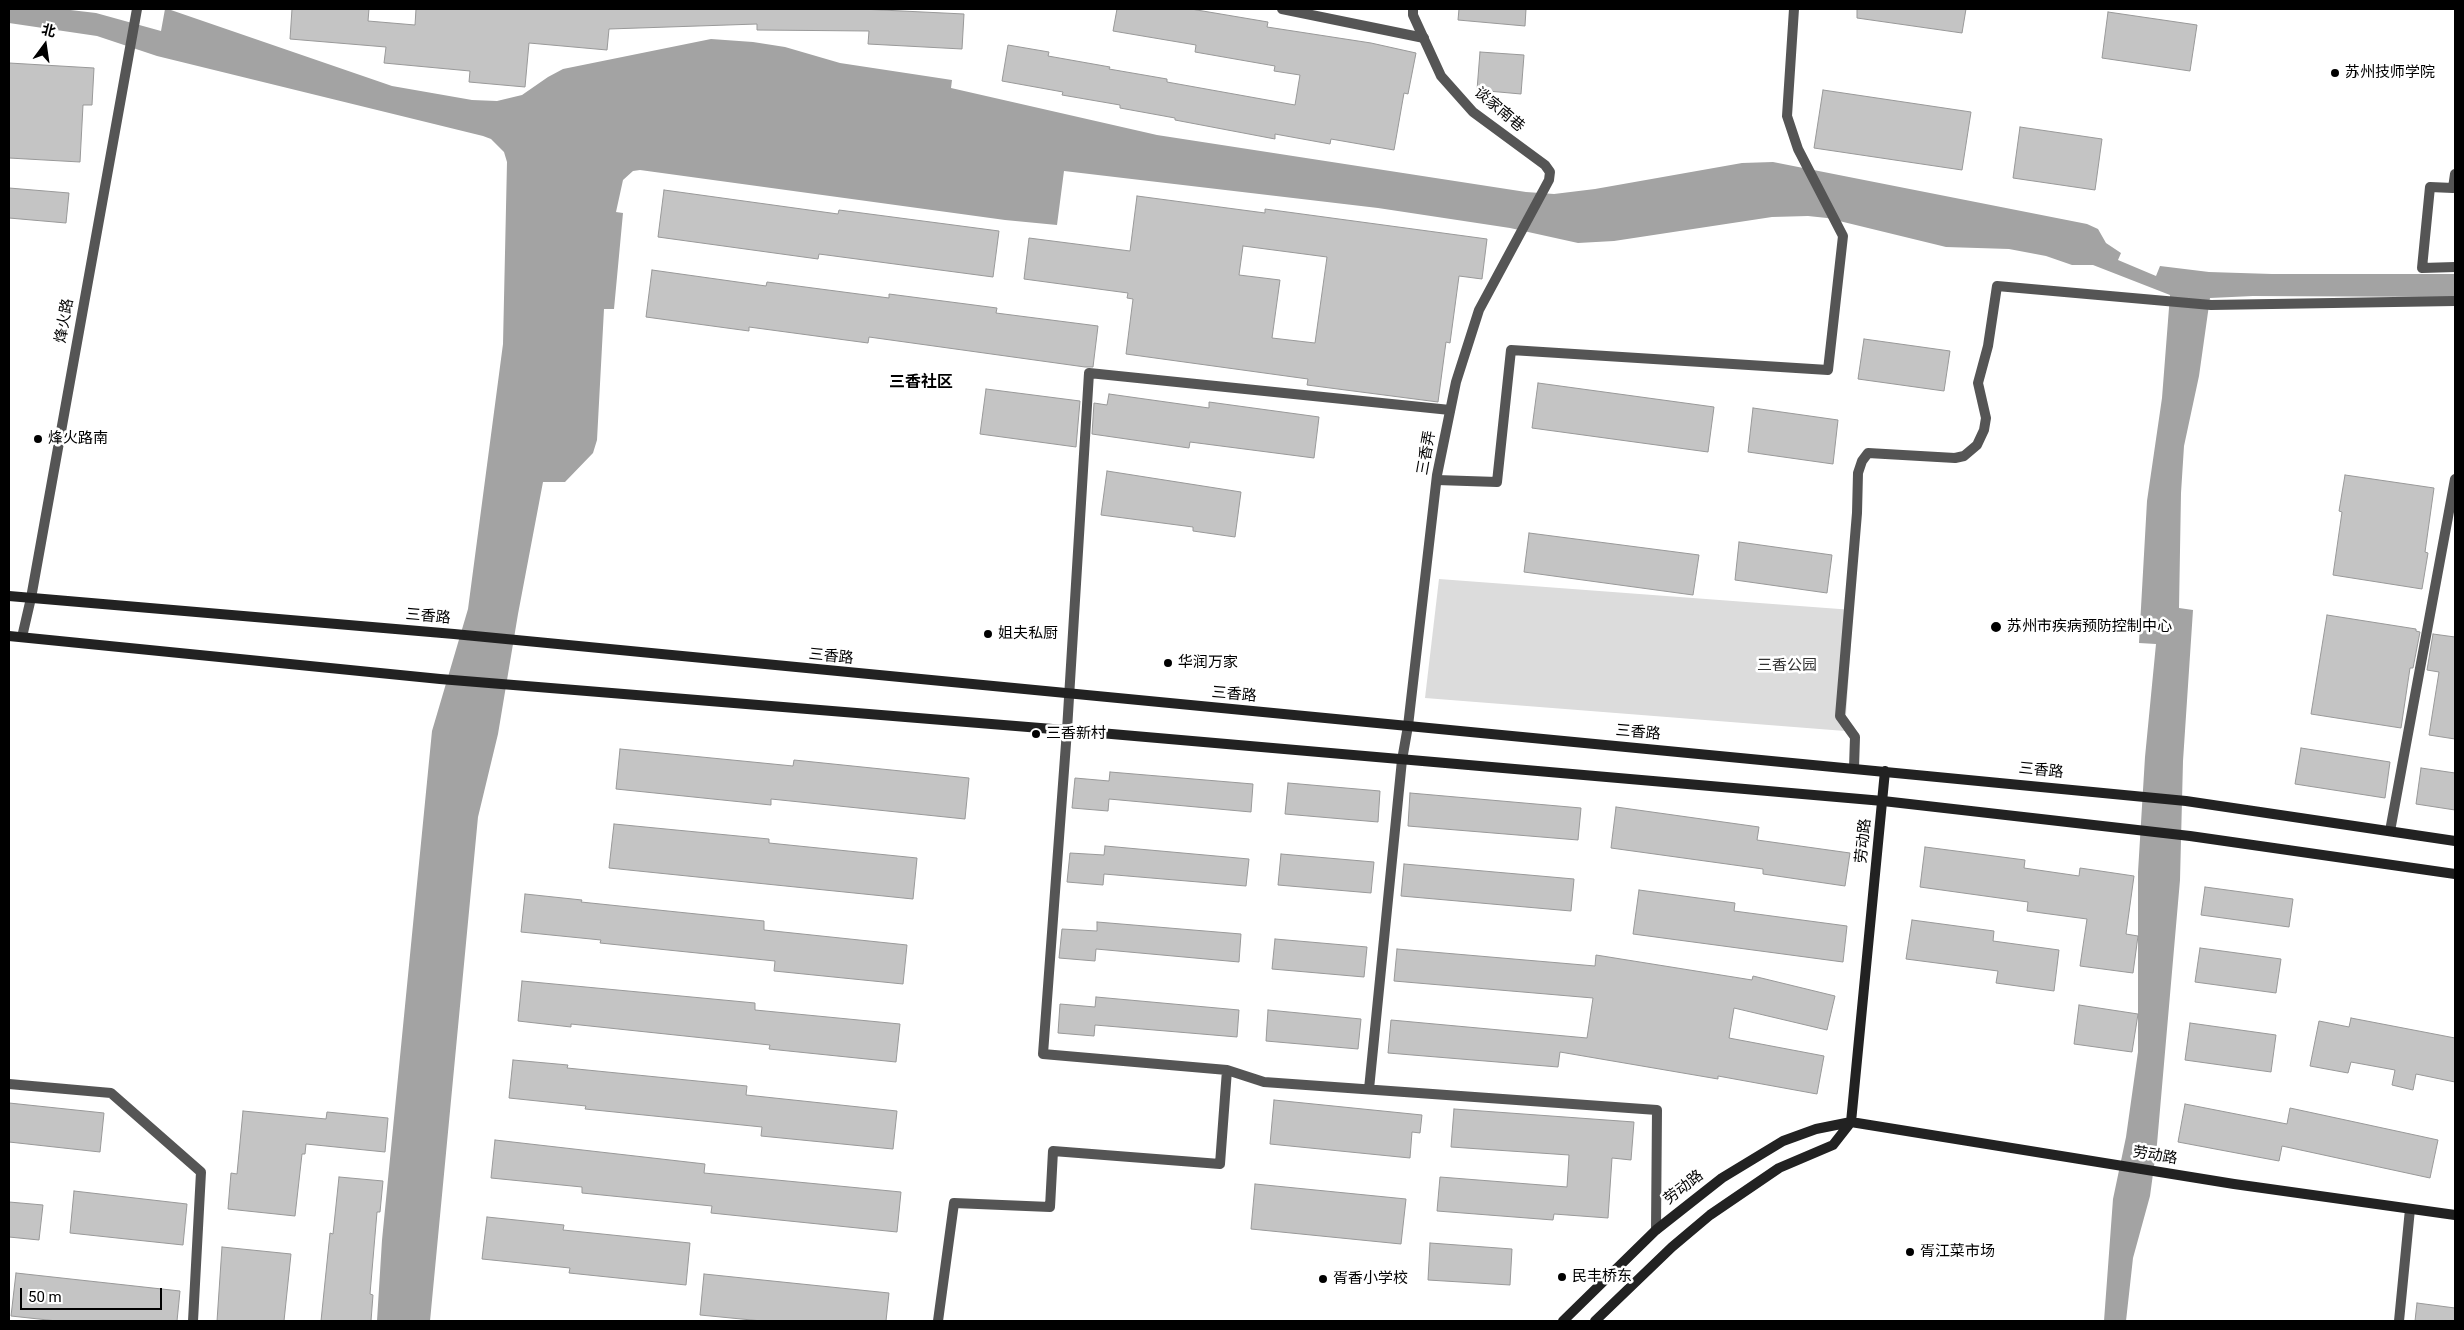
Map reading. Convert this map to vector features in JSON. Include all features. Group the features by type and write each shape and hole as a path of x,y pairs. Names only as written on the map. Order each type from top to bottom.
{"main road":[{"name":"三香路","path":"9,596 454,634 1069,695 2139,796 2186,801 2455,841"},
{"path":"9,636 440,680 1067,730 1883,802 2190,836 2455,874"},
{"name":"劳动路","path":"1851,1122 1885,771"},
{"path":"1596,1321 1672,1247 1710,1215 1779,1168 1833,1145 1851,1122"},
{"name":"劳动路","path":"1563,1321 1656,1230 1722,1178 1769,1148 1816,1129 1851,1122 2117,1165 2455,1215"}],"street":[{"path":"1282,9 1424,38"},
{"name":"谈家南巷","path":"1413,9 1413,15 1441,76 1473,112 1545,165 1550,176"},
{"path":"1437,480 1497,482 1511,350 1828,370 1843,236 1798,149 1787,116 1794,9"},
{"name":"烽火路","path":"22,638 31,598 136,14"},
{"path":"2455,174 2454,188 2430,187 2422,268 2455,267"},
{"name":"三香弄","path":"1369,1089 1402,760 1408,726 1437,480 1450,410 1456,382 1479,310 1550,176"},
{"path":"1854,768 1855,737 1840,716 1857,513 1858,473 1862,460 1868,453 1955,458 1964,456 1977,445 1986,418 1978,383 1988,346 1997,286 2211,305 2455,301"},
{"path":"1450,410 1089,373 1067,730 1043,1054 1227,1070 1264,1082 1657,1110 1656,1230"},
{"path":"2390,831 2455,479"},
{"path":"938,1321 954,1202 1050,1207 1053,1151 1220,1164 1227,1070"},
{"path":"9,1084 111,1093 201,1172 193,1321"},
{"path":"2399,1321 2410,1209"}],"green space":[{"name":"三香公园","path":"1439,579 1853,610 1845,731 1425,698"}],"shaded area":[{"path":"9,9 62,9 96,13 161,31 165,9 168,9 392,86 472,100 497,101 522,95 563,69 711,39 753,42 785,47 840,63 952,80 951,88 1157,135 1526,192 1554,194 1595,189 1742,163 1773,162 2087,224 2098,229 2106,243 2121,253 2118,260 2156,276 2160,266 2209,272 2272,274 2455,274 2455,297 2253,296 2210,298 2199,376 2184,446 2181,493 2179,608 2193,610 2183,761 2180,880 2157,1144 2150,1196 2133,1258 2126,1321 2104,1321 2113,1199 2126,1137 2138,1052 2138,872 2145,757 2156,644 2139,643 2147,501 2162,398 2170,295 2093,265 2072,265 2046,256 2009,249 1946,247 1827,218 1808,216 1772,217 1614,241 1578,243 1510,228 1378,208 1064,171 1057,225 1005,220 640,170 633,171 623,180 616,212 623,213 614,309 604,309 597,440 593,453 565,482 543,482 498,734 478,817 430,1321 377,1321 382,1240 432,731 468,609 503,344 507,162 504,152 491,139 483,136 157,56 97,36 9,23"}],"building":[{"path":"292,9 369,9 368,21 415,25 416,9 861,9 964,14 962,49 868,44 869,31 757,30 757,24 609,29 607,50 529,43 525,87 469,82 470,71 384,63 386,47 290,39"},
{"path":"1117,9 1191,9 1268,22 1267,27 1371,43 1416,53 1408,94 1404,93 1394,150 1331,139 1330,144 1275,134 1275,139 1175,120 1175,118 1120,108 1120,105 1062,95 1063,92 1002,81 1008,45 1049,52 1048,56 1167,79 1167,82 1295,105 1300,75 1274,71 1275,66 1195,52 1196,45 1113,31"},
{"path":"1459,9 1526,9 1525,26 1458,20"},
{"path":"1857,9 1966,9 1962,33 1857,18"},
{"path":"2108,12 2197,25 2190,71 2102,58"},
{"path":"1480,52 1524,55 1521,94 1477,90"},
{"path":"9,63 94,68 92,105 83,105 80,162 9,158"},
{"path":"1823,90 1971,112 1962,170 1814,148"},
{"path":"2020,127 2102,139 2095,190 2013,178"},
{"path":"9,188 69,193 66,223 9,218"},
{"path":"664,190 838,214 839,210 999,231 993,277 819,254 818,259 658,237"},
{"path":"1137,196 1265,213 1265,209 1487,239 1482,279 1459,276 1450,343 1446,342 1438,402 1307,385 1308,379 1126,354 1133,299 1127,298 1128,293 1024,279 1029,238 1130,251","holes":["1243,246 1327,257 1315,343 1272,338 1280,280 1239,275"]},
{"path":"652,270 766,286 767,282 889,298 889,294 997,308 996,313 1098,326 1093,367 869,337 868,343 749,327 749,331 646,317"},
{"path":"1864,339 1950,351 1944,391 1858,379"},
{"path":"1538,383 1714,407 1708,452 1532,428"},
{"path":"986,389 1080,401 1076,447 980,434"},
{"path":"1109,394 1209,408 1209,402 1319,417 1314,458 1190,442 1189,448 1092,434 1094,403 1107,405"},
{"path":"1753,408 1838,420 1833,464 1748,452"},
{"path":"1107,471 1241,492 1235,537 1193,531 1193,527 1101,515"},
{"path":"2345,475 2434,488 2425,552 2428,553 2422,589 2333,575 2342,512 2339,511"},
{"path":"1529,533 1699,555 1693,595 1524,572"},
{"path":"1739,542 1832,555 1827,593 1735,580"},
{"path":"2327,615 2416,629 2416,631 2420,632 2413,668 2410,668 2401,728 2311,714"},
{"path":"2433,634 2455,637 2455,739 2429,735 2439,672 2427,670"},
{"path":"2301,748 2390,762 2385,798 2295,784"},
{"path":"620,749 793,766 794,760 969,778 965,819 771,799 771,805 616,789"},
{"path":"2421,768 2455,773 2455,810 2416,804"},
{"path":"1110,772 1253,784 1251,812 1109,799 1108,811 1072,808 1075,778 1109,781"},
{"path":"1288,783 1380,791 1378,822 1285,814"},
{"path":"1410,793 1581,808 1578,840 1408,826"},
{"path":"1616,807 1759,827 1757,840 1850,853 1845,886 1763,874 1763,869 1611,848"},
{"path":"614,824 769,839 769,843 917,858 913,899 609,868"},
{"path":"1105,846 1249,859 1246,886 1104,874 1103,885 1067,882 1070,853 1104,855"},
{"path":"1925,847 2025,860 2024,868 2079,876 2080,868 2134,876 2126,934 2138,936 2133,973 2080,966 2087,919 2027,911 2028,902 1920,887"},
{"path":"1281,854 1374,862 1371,893 1278,885"},
{"path":"1404,864 1574,879 1571,911 1401,896"},
{"path":"2205,887 2293,899 2289,927 2201,915"},
{"path":"1639,890 1735,903 1734,911 1847,926 1843,962 1633,934"},
{"path":"525,894 582,900 581,902 764,921 764,930 907,945 903,984 774,971 775,961 600,943 601,940 521,932"},
{"path":"1912,920 1994,931 1993,941 2059,950 2054,991 1996,983 1998,971 1906,959"},
{"path":"1097,922 1241,934 1239,962 1096,949 1095,961 1059,958 1062,929 1097,931"},
{"path":"1275,939 1367,947 1364,977 1272,969"},
{"path":"2200,948 2281,959 2276,993 2195,982"},
{"path":"1397,949 1595,966 1596,955 1752,980 1753,976 1835,996 1827,1030 1734,1008 1729,1038 1824,1056 1817,1094 1718,1076 1718,1079 1560,1052 1558,1067 1388,1053 1391,1020 1587,1038 1593,998 1394,981"},
{"path":"522,981 755,1003 755,1010 900,1024 896,1062 769,1049 770,1045 571,1024 571,1027 518,1021"},
{"path":"1096,997 1239,1010 1237,1037 1095,1025 1094,1036 1058,1033 1060,1004 1095,1007"},
{"path":"2079,1005 2138,1014 2132,1052 2074,1044"},
{"path":"1268,1010 1361,1019 1358,1049 1266,1041"},
{"path":"2351,1018 2455,1038 2455,1082 2416,1074 2413,1090 2392,1085 2395,1070 2351,1062 2348,1073 2310,1066 2319,1021 2349,1027"},
{"path":"2190,1023 2276,1035 2271,1072 2185,1060"},
{"path":"513,1060 568,1065 567,1068 747,1086 746,1095 897,1111 893,1149 761,1136 762,1127 585,1109 586,1106 509,1098"},
{"path":"1274,1100 1422,1115 1420,1133 1412,1132 1410,1158 1270,1144"},
{"path":"9,1103 104,1113 100,1152 9,1142"},
{"path":"2185,1104 2287,1124 2290,1108 2438,1140 2430,1178 2282,1146 2279,1161 2178,1142"},
{"path":"1454,1109 1634,1122 1631,1160 1612,1158 1608,1218 1554,1214 1553,1220 1437,1211 1440,1177 1567,1187 1569,1155 1451,1147"},
{"path":"243,1111 326,1119 327,1112 388,1118 385,1152 306,1144 305,1154 302,1154 295,1216 228,1209 231,1173 237,1174"},
{"path":"495,1140 705,1164 704,1173 901,1192 897,1232 711,1213 712,1206 582,1193 582,1187 491,1178"},
{"path":"339,1177 383,1181 380,1212 377,1212 370,1294 373,1295 371,1321 321,1321 330,1233 333,1234"},
{"path":"1255,1184 1406,1199 1401,1244 1251,1229"},
{"path":"74,1191 187,1204 183,1245 70,1233"},
{"path":"9,1202 43,1205 39,1240 9,1237"},
{"path":"487,1217 564,1225 563,1230 690,1243 686,1285 569,1273 570,1268 482,1259"},
{"path":"1430,1243 1512,1249 1510,1285 1428,1280"},
{"path":"222,1247 291,1254 284,1321 217,1321"},
{"path":"16,1273 180,1291 177,1321 57,1321 11,1316"},
{"path":"704,1274 889,1293 886,1321 762,1321 700,1315"},
{"path":"2417,1303 2455,1308 2455,1321 2415,1321"}],"place":[{"name":"苏州技师学院","path":"2335,73"},
{"name":"烽火路南","path":"38,439"},
{"name":"苏州市疾病预防控制中心","path":"1996,627"},
{"name":"姐夫私厨","path":"988,634"},
{"name":"华润万家","path":"1168,663"},
{"name":"三香新村","path":"1036,734"},
{"name":"胥江菜市场","path":"1910,1252"},
{"name":"民丰桥东","path":"1562,1277"},
{"name":"胥香小学校","path":"1323,1279"}],"district":[{"name":"三香社区","path":"921,383"}]}
